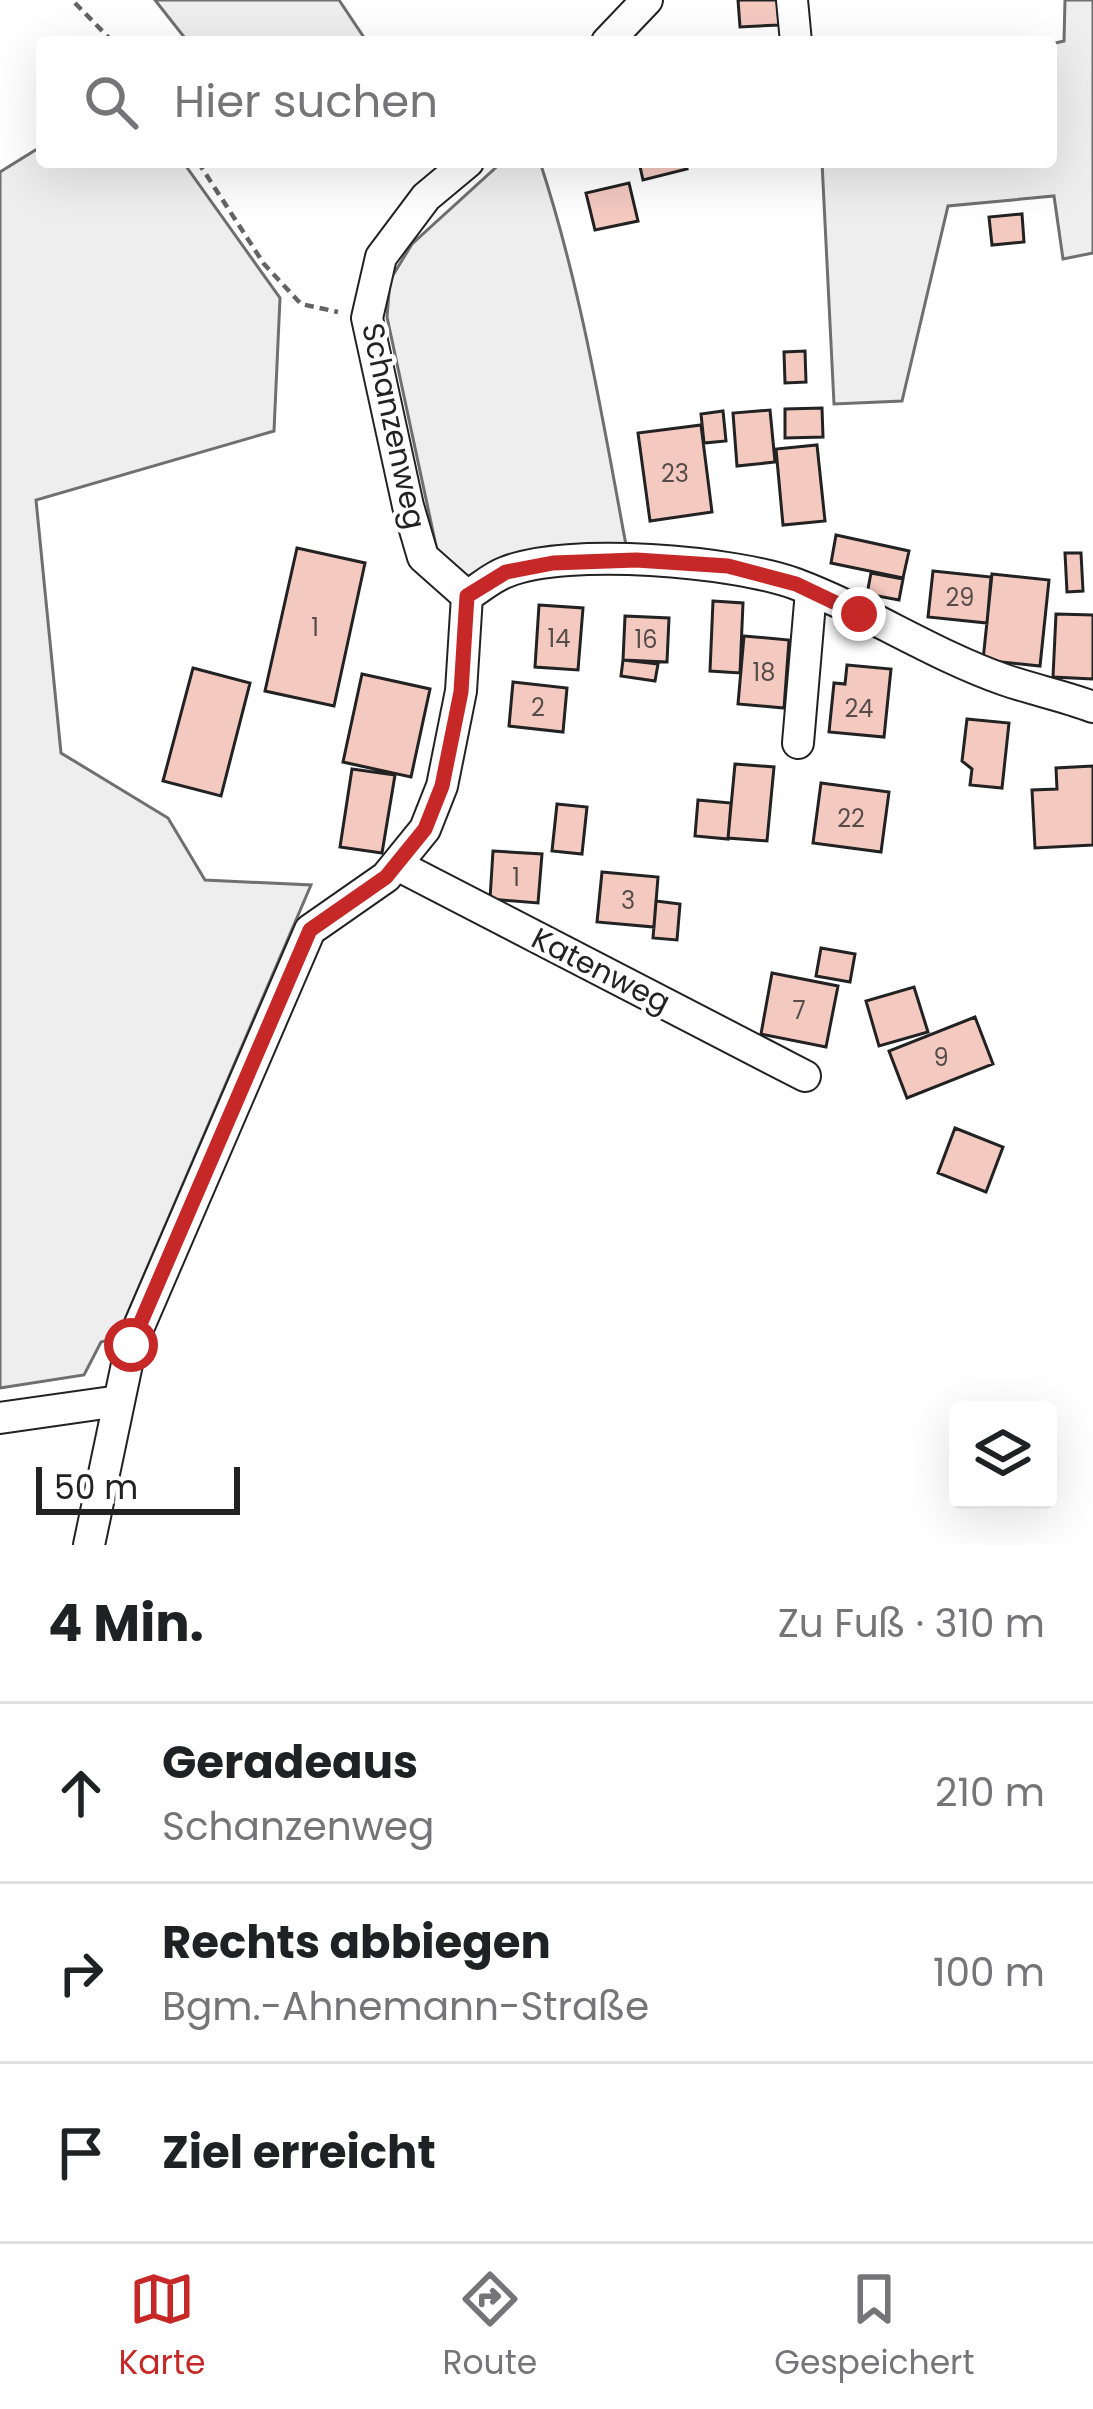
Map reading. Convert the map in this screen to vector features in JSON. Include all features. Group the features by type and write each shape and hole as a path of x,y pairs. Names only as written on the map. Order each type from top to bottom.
{"street":[{"path":"613,36 647,0"},
{"path":"793,0 796,36"},
{"name":"Schanzenweg","path":"461,168 426,196 381,257 367,318 408,506 424,557 467,596"},
{"path":"88,1545 131,1345 310,930 386,877 425,829 442,786 461,692 467,596 506,572 553,563 636,560 728,566 811,591 1006,681 1093,707"},
{"path":"798,743 811,591"},
{"name":"Katenweg","path":"397,865 806,1076"},
{"path":"0,1418 118,1401"}],"path":[{"path":"75,4 107,36"},
{"path":"202,168 263,263 301,304 367,318"}],"shaded area":[{"path":"155,0 339,0 363,36 183,36"},
{"path":"1065,0 1093,0 1093,253 1063,259 1054,196 948,206 902,401 834,404 822,168 1057,168 1057,43 1064,41"},
{"path":"36,150 36,168 187,168 280,298 274,431 36,500 61,753 168,818 205,880 311,885 117,1338 101,1342 84,1375 0,1388 0,172"},
{"path":"495,168 542,168 579,304 626,545 473,585 438,555 387,317 390,280 412,244"}],"building":[{"path":"738,0 777,0 779,25 740,27"},
{"path":"640,168 687,169 643,180"},
{"path":"629,183 638,221 595,230 586,193"},
{"path":"1022,214 1024,242 992,245 989,217"},
{"path":"805,351 806,382 785,383 784,352"},
{"path":"822,408 823,437 785,438 785,409"},
{"path":"770,410 775,462 737,466 733,413"},
{"path":"723,411 726,441 704,443 701,414"},
{"path":"701,425 712,512 650,521 638,433"},
{"path":"817,445 825,521 783,525 776,449"},
{"path":"836,535 909,551 903,578 831,563"},
{"path":"297,548 365,563 334,706 265,691"},
{"path":"1065,553 1081,553 1083,591 1067,592"},
{"path":"933,571 991,577 987,623 928,617"},
{"path":"871,573 903,579 899,600 867,594"},
{"path":"992,574 1049,580 1040,666 983,660"},
{"path":"713,601 743,603 740,673 710,671"},
{"path":"539,605 583,608 578,670 535,667"},
{"path":"1056,614 1093,615 1093,679 1053,677"},
{"path":"625,616 669,618 667,662 623,660"},
{"path":"744,636 789,640 784,708 738,704"},
{"path":"623,660 658,664 655,681 621,676"},
{"path":"847,665 891,669 884,737 829,732 834,683 845,684"},
{"path":"193,668 250,683 221,796 163,781"},
{"path":"362,674 430,689 411,777 343,762"},
{"path":"513,682 567,688 563,732 509,726"},
{"path":"967,719 1009,723 1002,788 970,785 972,769 962,761"},
{"path":"735,764 774,767 767,841 728,838"},
{"path":"1093,766 1093,845 1035,848 1032,790 1057,789 1056,768"},
{"path":"352,769 395,775 382,853 340,847"},
{"path":"821,783 889,792 881,852 813,843"},
{"path":"698,800 731,803 728,839 695,836"},
{"path":"557,804 587,807 582,854 552,851"},
{"path":"493,851 542,854 538,903 490,899"},
{"path":"602,872 658,877 654,927 597,922"},
{"path":"656,901 680,904 677,940 653,938"},
{"path":"821,948 855,954 850,982 816,976"},
{"path":"772,973 838,986 826,1047 761,1034"},
{"path":"914,987 928,1032 879,1046 866,1001"},
{"path":"975,1017 993,1064 907,1098 889,1051"},
{"path":"955,1128 1003,1147 986,1192 938,1173"}],"route":[{"path":"131,1345 310,930 386,877 425,829 442,786 461,692 467,596 506,572 553,563 636,560 728,566 796,584 859,614"}]}
